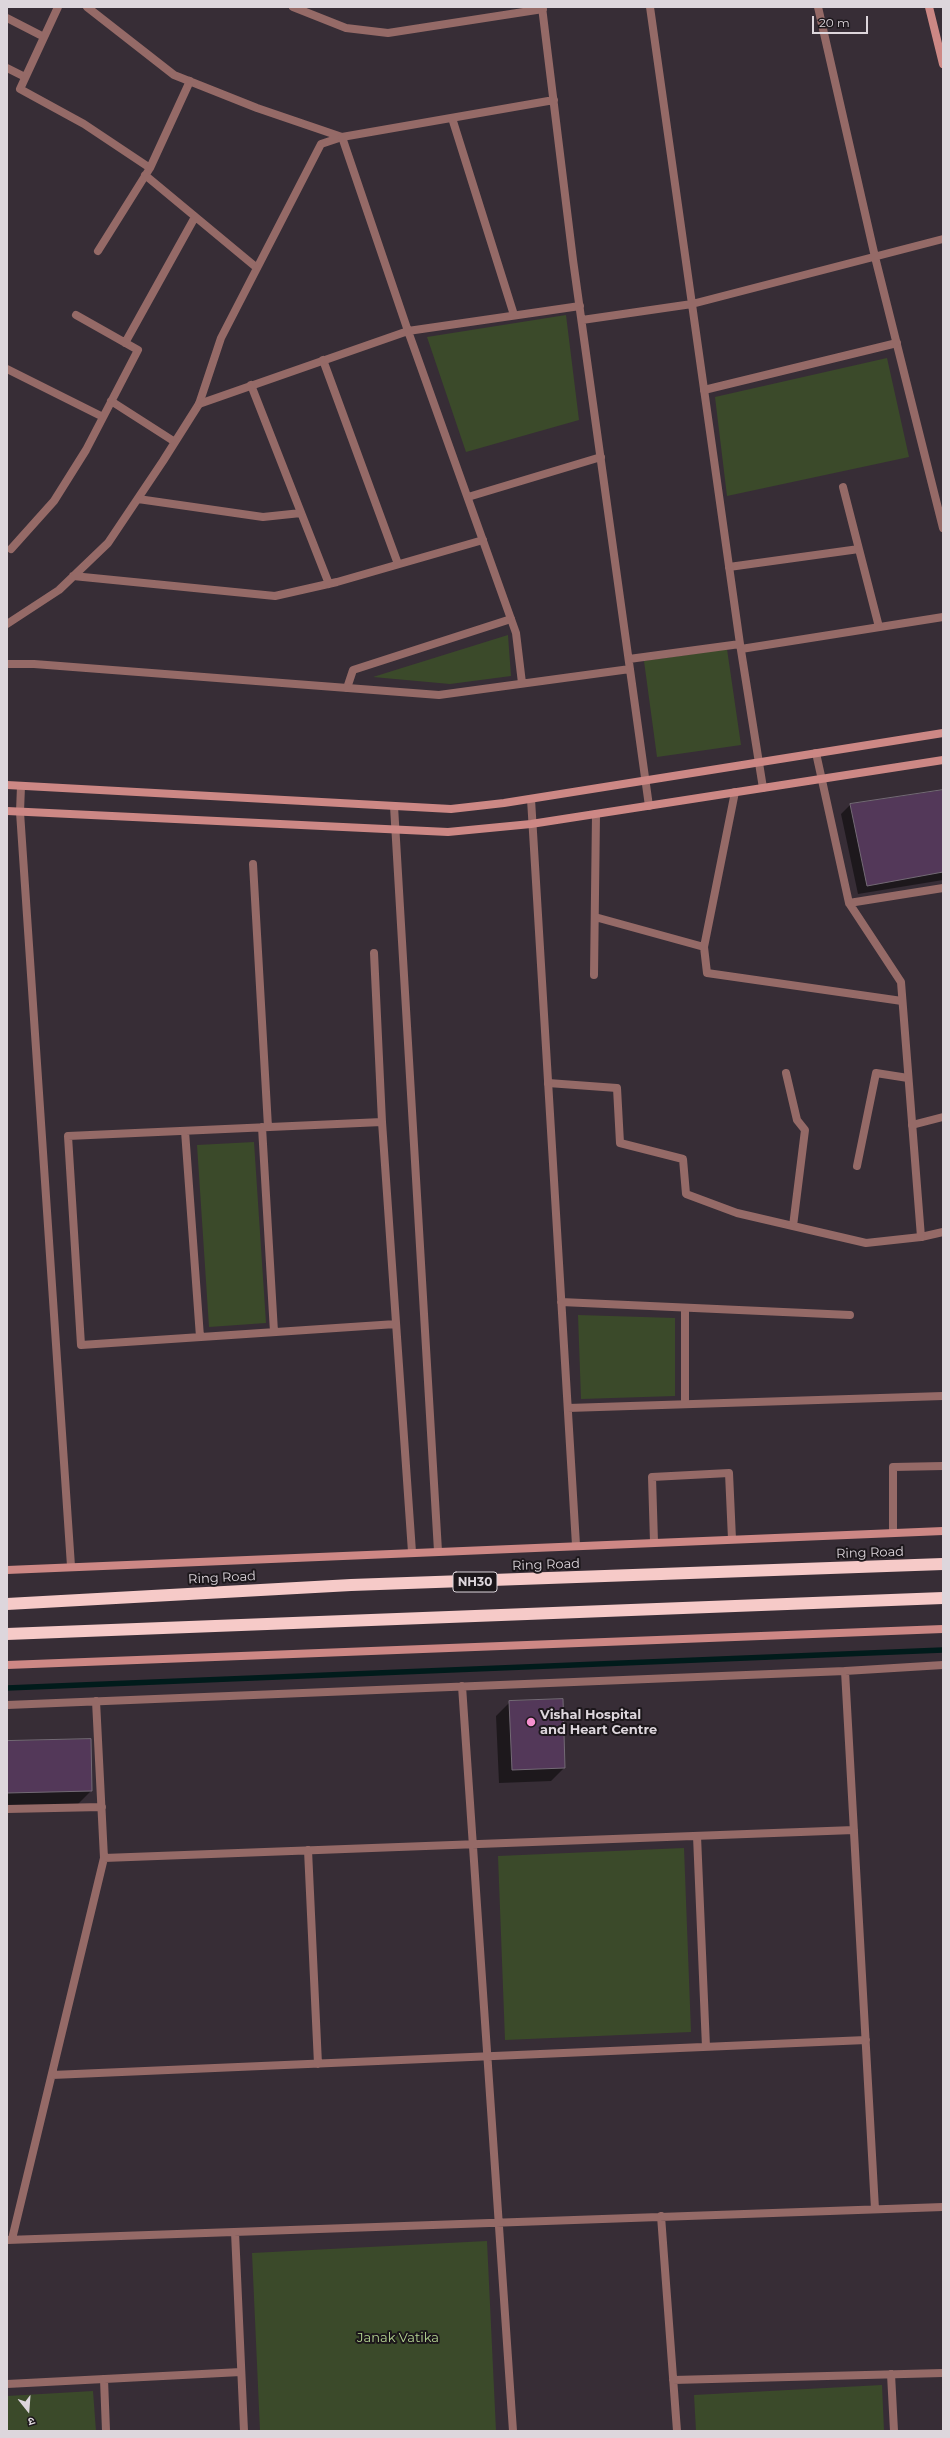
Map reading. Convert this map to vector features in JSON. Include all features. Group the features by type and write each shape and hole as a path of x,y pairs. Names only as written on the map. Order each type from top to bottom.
{"highway":[{"name":"Ring Road","path":"7,1604 351,1585 943,1564"},
{"path":"7,1634 943,1598"}],"street":[{"path":"58,7 20,89 84,124 150,168"},
{"path":"87,7 174,75 257,108 342,137"},
{"path":"293,7 309,10 346,28 388,33 543,8 580,306 649,806"},
{"path":"650,7 740,647 763,788"},
{"path":"818,7 875,257 943,528"},
{"path":"929,7 943,64"},
{"path":"7,18 44,37"},
{"path":"7,68 25,77"},
{"path":"98,251 150,168 190,81"},
{"path":"7,624 59,590 74,576 108,543 138,499 198,404 221,338 321,144 342,137 554,100"},
{"path":"452,118 514,315"},
{"path":"342,137 408,331 516,633 522,683"},
{"path":"145,175 257,268"},
{"path":"125,343 195,217"},
{"path":"582,320 692,304 943,239"},
{"path":"198,404 408,331 580,306"},
{"path":"12,549 54,501 86,450 138,350 76,315"},
{"path":"704,390 897,343"},
{"path":"323,360 398,564"},
{"path":"7,369 103,417"},
{"path":"250,386 329,584"},
{"path":"111,401 175,442"},
{"path":"468,497 601,457"},
{"path":"843,487 879,627"},
{"path":"138,499 263,517 301,513"},
{"path":"74,576 275,596 329,584 483,540"},
{"path":"729,567 859,549"},
{"path":"629,659 740,647 943,617"},
{"path":"347,688 354,670 511,619"},
{"path":"7,664 34,664 439,695 630,669"},
{"path":"7,785 451,809 530,799 943,733"},
{"path":"816,753 849,903 901,982 921,1237"},
{"path":"7,811 448,832 532,824 943,760"},
{"path":"22,786 20,812 71,1566"},
{"path":"736,792 704,947 707,973 902,1001"},
{"path":"530,799 576,1546"},
{"path":"394,806 438,1551"},
{"path":"594,975 596,814"},
{"path":"252,864 274,1332"},
{"path":"849,903 943,888"},
{"path":"594,917 704,947"},
{"path":"374,953 382,1122 412,1552"},
{"path":"786,1073 797,1120 806,1130 793,1226"},
{"path":"857,1166 876,1073 908,1078"},
{"path":"548,1083 617,1088 620,1143 683,1159 686,1194 737,1213 866,1243 921,1237 943,1232"},
{"path":"912,1125 943,1117"},
{"path":"382,1122 68,1136 81,1345 396,1324"},
{"path":"185,1131 200,1337"},
{"path":"561,1302 850,1315"},
{"path":"685,1308 686,1404"},
{"path":"568,1408 943,1396"},
{"path":"893,1533 893,1467 943,1466"},
{"path":"654,1542 652,1477 729,1473 732,1539"},
{"path":"7,1570 71,1566 943,1531"},
{"path":"7,1665 943,1629"},
{"path":"7,1705 845,1671 943,1665"},
{"path":"845,1671 875,2209"},
{"path":"462,1686 513,2431"},
{"path":"96,1701 104,1858 52,2075 9,2240 943,2207"},
{"path":"7,1809 102,1806"},
{"path":"104,1858 854,1830"},
{"path":"697,1836 706,2047"},
{"path":"308,1850 318,2064"},
{"path":"52,2075 866,2040"},
{"path":"661,2216 677,2431"},
{"path":"235,2232 244,2431"},
{"path":"7,2384 241,2372"},
{"path":"673,2380 943,2373"},
{"path":"891,2374 894,2431"},
{"path":"104,2379 106,2431"}],"green space":[{"path":"566,315 579,420 466,452 427,337"},
{"path":"887,358 909,457 727,496 715,397"},
{"path":"508,635 511,676 450,684 373,677"},
{"path":"727,649 741,745 657,757 644,661"},
{"path":"254,1142 266,1323 209,1327 197,1145"},
{"path":"578,1315 675,1318 675,1396 581,1399"},
{"path":"684,1848 691,2032 505,2040 498,1856"},
{"name":"Janak Vatika","path":"487,2241 496,2431 260,2431 252,2253"},
{"path":"882,2385 884,2431 696,2431 694,2395"},
{"path":"93,2391 96,2431 7,2431 7,2396"}],"building":[{"path":"943,790 943,872 867,886 850,804"},
{"path":"563,1699 565,1768 512,1770 509,1701"},
{"path":"91,1739 92,1791 7,1793 7,1741"}],"waterway":[{"path":"7,1688 943,1650"}],"place":[{"name":"Vishal Hospital and Heart Centre","path":"531,1722"}]}
